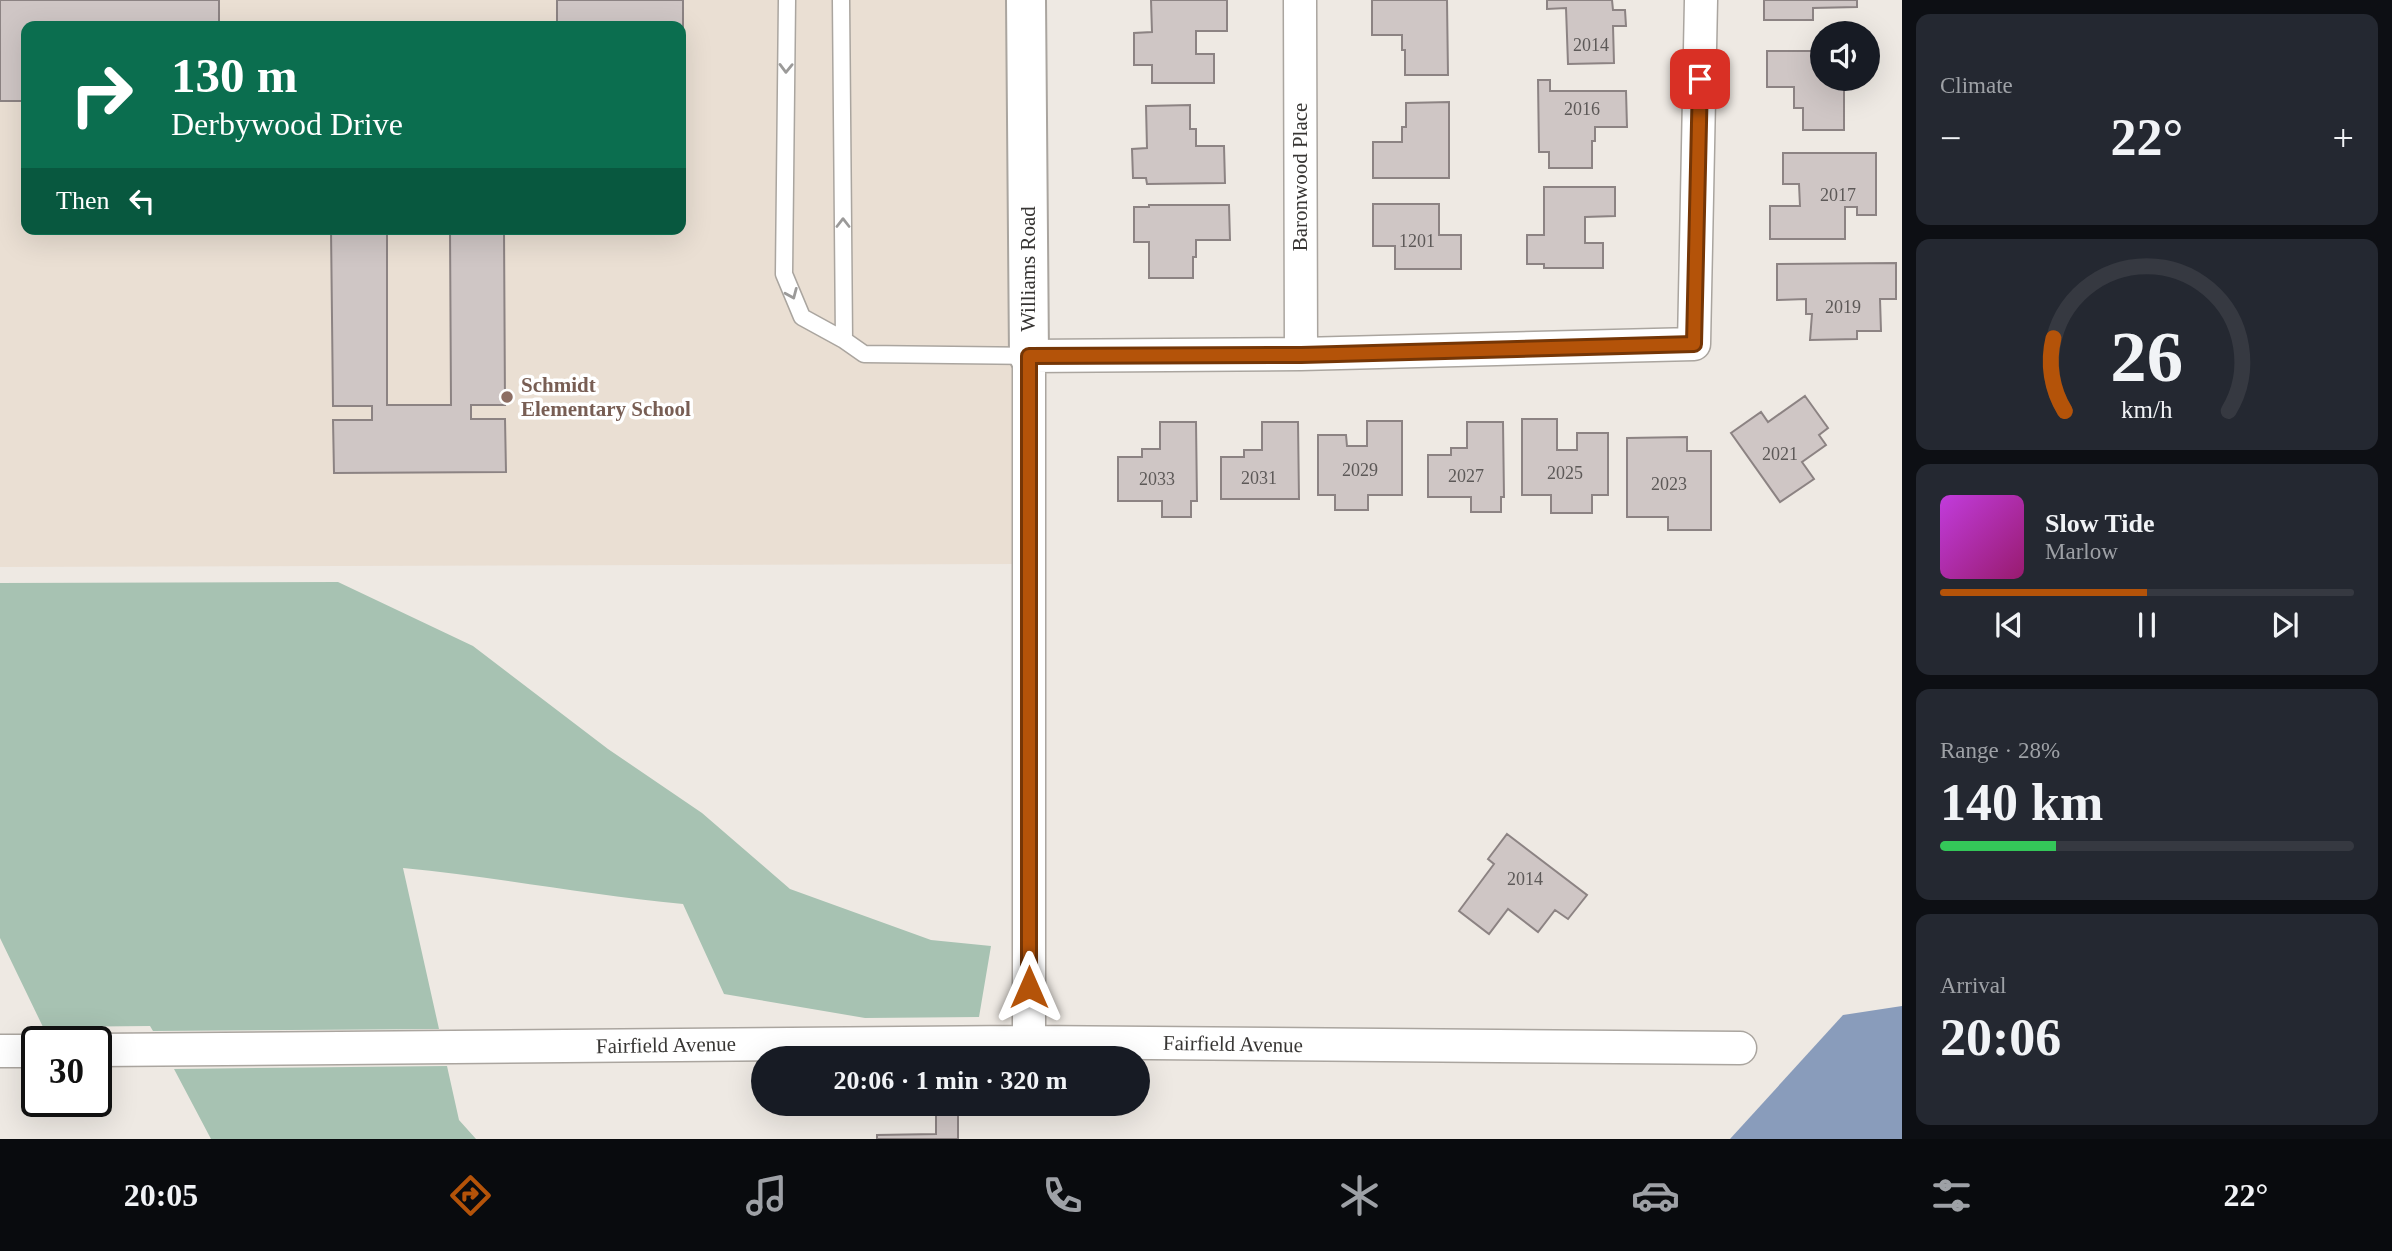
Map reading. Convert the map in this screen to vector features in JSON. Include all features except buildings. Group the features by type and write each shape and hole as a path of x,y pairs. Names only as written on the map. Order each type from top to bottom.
{"street":[{"name":"Williams Road","path":"1026,0 1029,1042"},
{"name":"Baronwood Place","path":"1300,0 1301,355"},
{"path":"1029,356 1301,355 1694,344 1702,0"},
{"name":"Fairfield Avenue","path":"112,1050 1029,1042 1740,1048"},
{"path":"0,1051 21,1051"}],"lane":[{"path":"787,0 784,274 802,317 844,340 864,355 1029,356"},
{"path":"841,0 844,340"}],"shaded area":[{"name":"Schmidt Elementary School","path":"0,0 1012,0 1016,564 0,567"}],"green space":[{"path":"338,582 473,646 608,749 702,813 790,889 931,940 991,946 979,1017 865,1018 724,994 683,904 403,868 439,1029 153,1031 150,1026 43,1026 0,938 0,583"},
{"path":"447,1066 459,1120 476,1139 211,1139 174,1069"}],"water":[{"path":"1902,1006 1902,1139 1730,1139 1843,1015"}],"place":[{"name":"Schmidt Elementary School","path":"507,397"}],"route":[{"path":"1029,987 1029,356 1301,355 1694,344 1700,79"}]}
